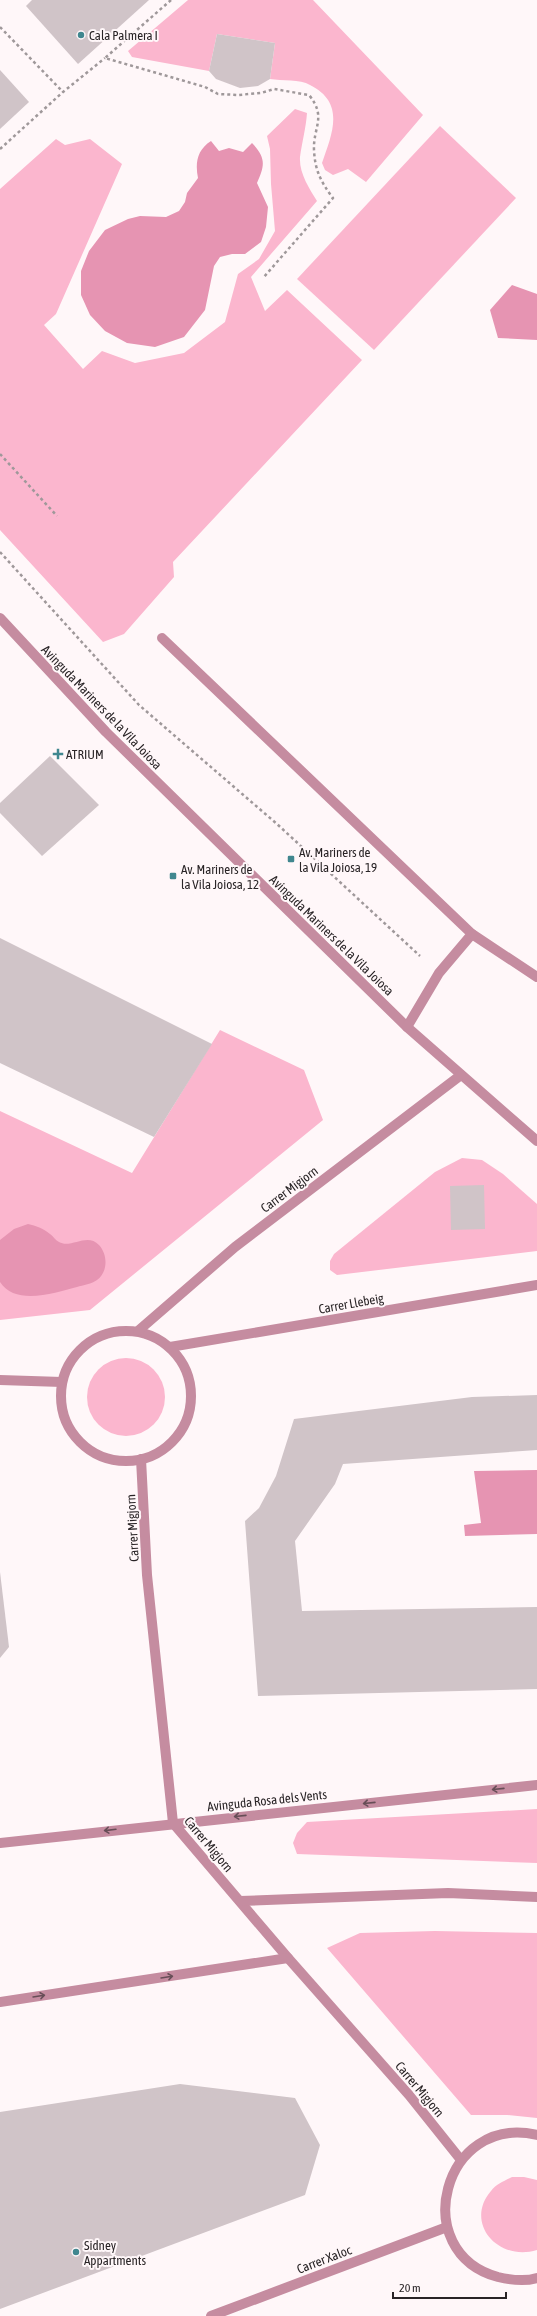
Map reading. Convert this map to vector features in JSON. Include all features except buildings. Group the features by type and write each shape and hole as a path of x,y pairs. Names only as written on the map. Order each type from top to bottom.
{"street":[{"name":"Avinguda Mariners de la Vila Joiosa","path":"0,618 106,732 406,1027 537,1141"},
{"path":"162,638 472,934 537,977"},
{"path":"406,1027 439,973 472,934"},
{"name":"Carrer Migjorn","path":"138,1331 235,1247 461,1075"},
{"name":"Carrer Llebeig","path":"170,1347 537,1285"},
{"path":"118,1330 138,1331 156,1337 170,1347 183,1362 190,1382 190,1408 187,1421 176,1438 160,1451 142,1460 119,1461 98,1455 80,1443 67,1425 60,1404 62,1382 69,1363 82,1347 98,1336 118,1330"},
{"path":"0,1380 62,1382"},
{"name":"Carrer Migjorn","path":"142,1460 147,1575 173,1823 288,1958 409,2095 461,2160"},
{"name":"Avinguda Rosa dels Vents","path":"0,1843 173,1823 537,1785"},
{"path":"240,1901 448,1893 537,1897"},
{"path":"0,2002 288,1958"},
{"path":"537,2135 525,2132 501,2134 479,2144 461,2160 449,2180 444,2204 447,2227 456,2246 471,2263 489,2274 510,2280 537,2278"},
{"name":"Carrer Xaloc","path":"211,2316 447,2227"}],"path":[{"path":"0,149 63,92 105,58 171,0"},
{"path":"0,28 63,92"},
{"path":"105,58 205,87 218,94 254,94 274,89 309,95 317,104 320,115 314,149 316,164 320,181 333,198 263,278"},
{"path":"0,454 57,516"},
{"path":"0,552 139,705 277,824 439,973"}],"shaded area":[{"path":"188,0 313,0 423,115 366,182 348,169 333,175 325,170 322,163 332,130 332,110 328,101 321,92 306,83 270,79 275,43 217,34 209,71 132,57 128,51"},
{"path":"295,109 307,113 300,163 305,180 317,201 251,277 265,311 287,290 362,360 173,562 174,577 124,634 103,642 0,530 0,189 56,139 65,145 90,139 122,164 56,314 44,325 83,369 102,351 135,363 184,353 225,322 238,274 259,259 275,231 270,149 267,136"},
{"path":"440,126 516,198 374,350 297,279"},
{"path":"211,141 219,151 229,148 243,152 252,143 260,153 263,166 257,183 268,207 266,227 261,242 245,254 232,254 220,257 214,266 205,310 184,337 155,347 127,343 105,331 90,315 81,295 81,271 89,251 105,230 128,219 140,216 166,217 179,211 185,202 187,193 198,178 198,157 203,148"},
{"path":"512,285 537,294 537,340 498,338 490,310"},
{"path":"220,1030 304,1070 323,1120 90,1310 0,1320 0,1111 132,1173"},
{"path":"462,1158 482,1160 503,1174 537,1204 537,1251 337,1275 330,1270 330,1261 334,1254 435,1172"},
{"path":"28,1224 45,1230 64,1244 84,1240 94,1241 102,1249 106,1263 101,1277 90,1283 58,1292 36,1296 15,1294 7,1289 0,1282 0,1240 14,1229"},
{"path":"126,1358 141,1361 153,1370 162,1382 165,1397 162,1412 153,1424 141,1433 126,1436 111,1433 99,1424 90,1412 87,1397 90,1382 99,1370 111,1361"},
{"path":"537,1470 537,1534 465,1536 464,1525 481,1523 474,1471"},
{"path":"537,1809 537,1863 297,1854 293,1843 297,1833 307,1822"},
{"path":"435,1931 537,1933 537,2118 507,2115 471,2115 327,1948 360,1933"},
{"path":"512,2177 524,2177 537,2180 537,2250 522,2252 509,2250 498,2245 489,2237 483,2226 481,2215 484,2203 491,2191 495,2186"}],"place":[{"name":"Cala Palmera I","path":"81,35"},
{"name":"ATRIUM","path":"58,754"},
{"name":"Av. Mariners de la Vila Joiosa, 19","path":"291,859"},
{"name":"Av. Mariners de la Vila Joiosa, 12","path":"173,876"},
{"name":"Sidney Appartments","path":"76,2252"}]}
